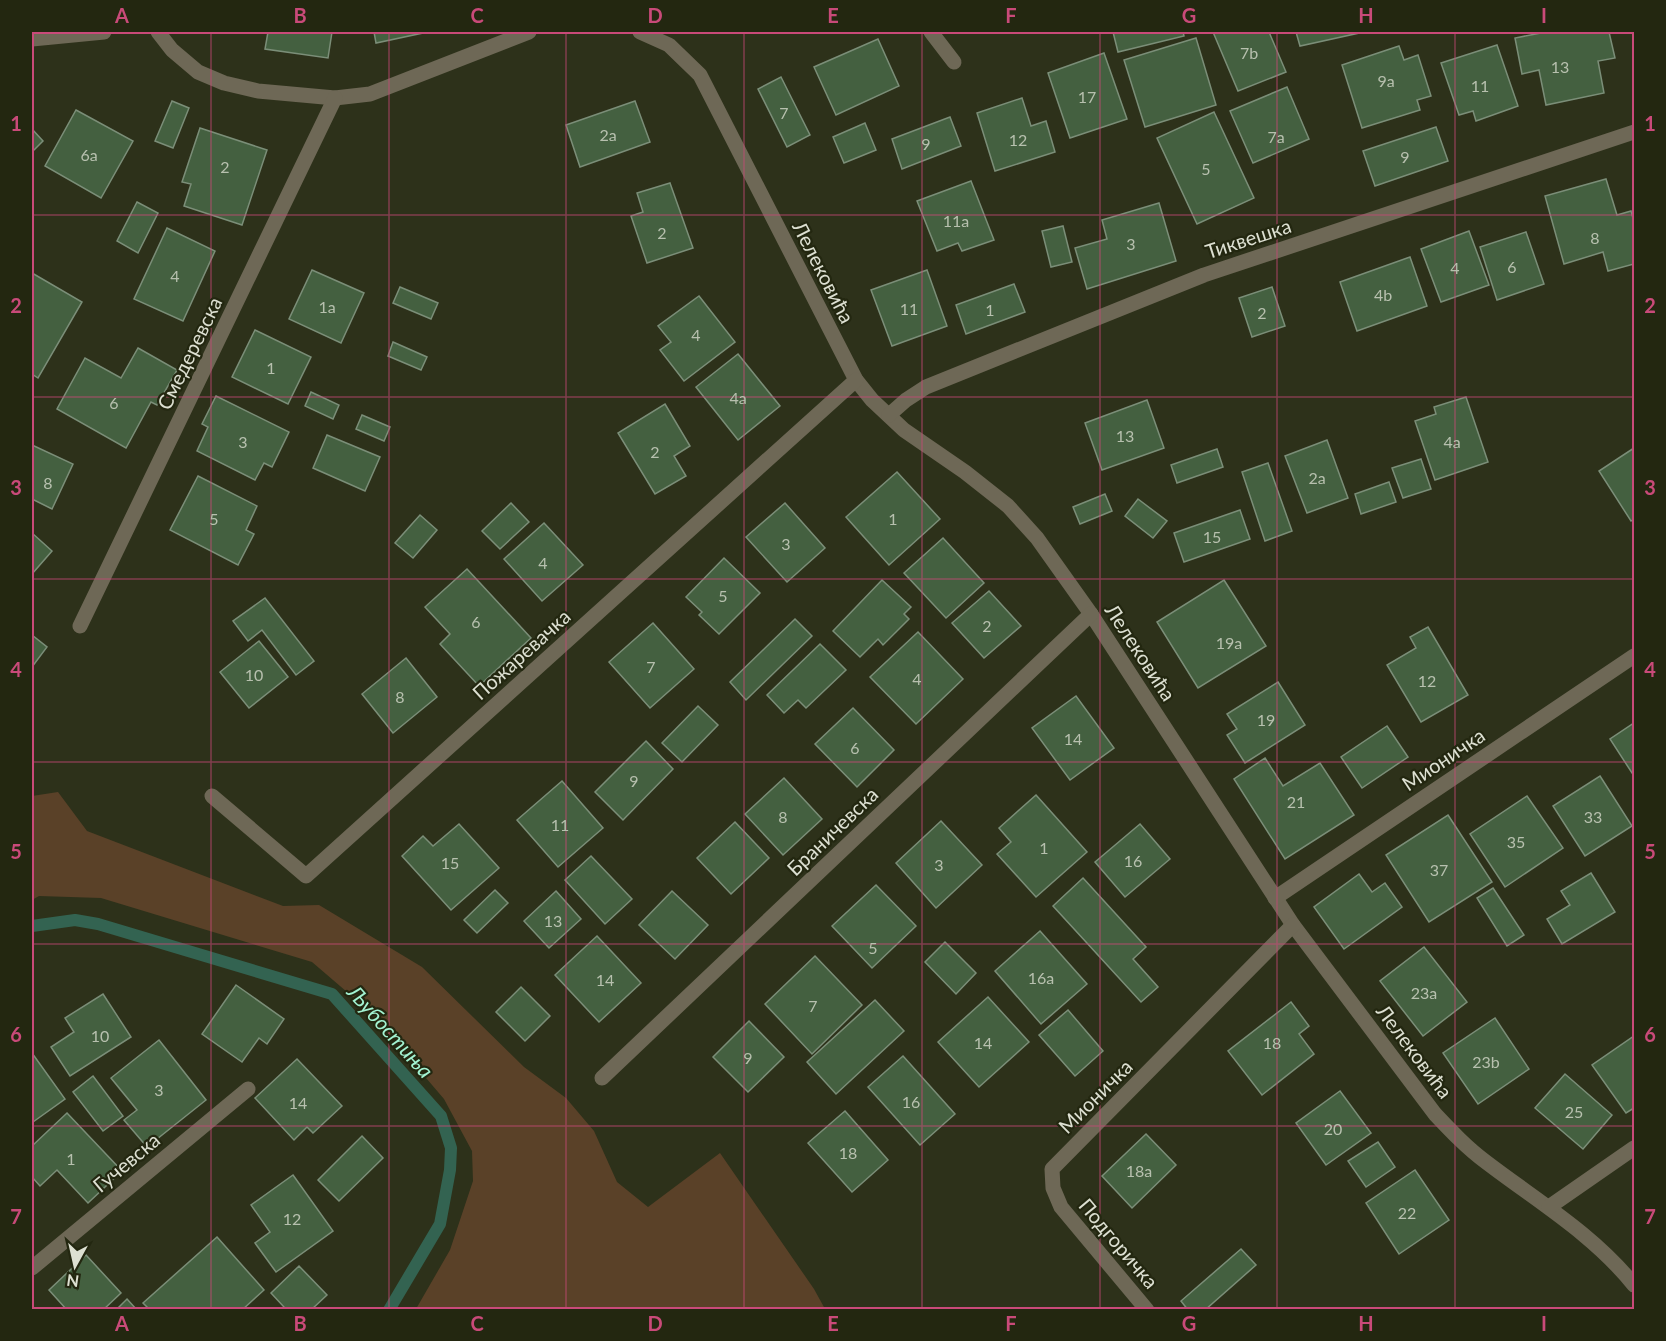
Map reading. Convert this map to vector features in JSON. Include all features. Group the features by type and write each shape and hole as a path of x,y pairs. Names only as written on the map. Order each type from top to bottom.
{"street":[{"path":"32,39 104,32"},
{"path":"158,32 172,50 198,72 224,83 258,91 335,98 370,94 529,32"},
{"name":"Лелековића","path":"640,32 669,45 700,75 856,380 872,400 904,430 965,472 1008,506 1036,538 1091,614 1293,925 1436,1114 1456,1137 1485,1161 1549,1207 1607,1254 1635,1285"},
{"path":"931,32 954,62"},
{"name":"Смедеревска","path":"80,626 335,98"},
{"name":"Тиквешка","path":"889,416 906,400 926,387 1204,275 1635,132"},
{"name":"Пожаревачка","path":"212,796 306,876 856,380"},
{"name":"Браничевска","path":"602,1078 1091,614"},
{"name":"Мионичка","path":"1275,898 1635,656"},
{"name":"Мионичка","path":"1052,1169 1293,925"},
{"name":"Гучевска","path":"32,1268 248,1089"},
{"path":"1549,1207 1635,1148"},
{"name":"Подгоричка","path":"1052,1169 1053,1188 1061,1207 1147,1310"}],"shaded area":[{"path":"58,792 87,831 283,906 319,905 422,967 524,1067 566,1098 594,1131 617,1182 648,1207 720,1153 814,1289 825,1309 416,1309 450,1250 473,1181 472,1151 444,1099 368,1010 312,962 101,898 39,896 32,900 32,796"}],"building":[{"path":"268,32 332,32 328,58 265,49"},
{"path":"374,32 422,32 423,33 376,43"},
{"path":"1113,32 1183,32 1184,36 1118,52"},
{"path":"1213,32 1269,32 1286,72 1238,91"},
{"path":"1296,32 1364,32 1300,46"},
{"path":"1546,32 1609,32 1615,58 1598,61 1604,93 1546,105 1539,70 1522,74 1515,38"},
{"path":"1196,38 1216,105 1145,127 1124,60"},
{"path":"878,39 899,86 836,115 814,67"},
{"path":"1497,45 1518,106 1476,121 1473,111 1459,115 1441,63"},
{"path":"1399,46 1404,60 1418,55 1431,96 1417,100 1420,110 1362,128 1342,65"},
{"path":"1104,53 1127,119 1070,138 1048,73"},
{"path":"781,77 810,135 787,147 758,89"},
{"path":"1287,87 1309,139 1253,163 1230,111"},
{"path":"1022,98 1031,126 1046,121 1055,152 995,171 977,113"},
{"path":"172,101 189,108 173,148 155,141"},
{"path":"635,101 650,142 580,167 566,125"},
{"path":"76,110 133,141 101,198 45,166"},
{"path":"1214,112 1254,198 1197,224 1157,138"},
{"path":"950,117 961,146 902,169 892,139"},
{"path":"865,123 876,150 844,163 833,137"},
{"path":"1436,127 1448,161 1375,186 1363,151"},
{"path":"200,128 267,150 242,225 184,206 191,184 182,182"},
{"path":"32,129 43,141 32,152"},
{"path":"1606,179 1617,215 1631,211 1634,222 1634,264 1608,271 1603,252 1564,264 1545,196"},
{"path":"971,181 994,240 962,251 958,243 937,251 917,201"},
{"path":"670,183 693,248 647,263 631,216 643,212 637,193"},
{"path":"137,202 158,213 138,253 117,241"},
{"path":"1159,203 1176,261 1087,289 1075,248 1107,239 1102,220"},
{"path":"1063,226 1072,262 1051,267 1042,231"},
{"path":"167,228 215,251 183,321 134,299"},
{"path":"1469,231 1489,285 1441,302 1421,249"},
{"path":"1526,232 1544,284 1497,300 1480,247"},
{"path":"1410,257 1427,306 1357,331 1340,282"},
{"path":"312,270 364,293 341,343 289,319"},
{"path":"927,270 947,326 892,346 871,290"},
{"path":"32,273 82,302 38,378 32,374"},
{"path":"1014,284 1025,312 966,334 956,305"},
{"path":"400,287 438,303 431,319 393,303"},
{"path":"1272,287 1285,326 1252,337 1239,298"},
{"path":"699,296 735,342 684,381 660,350 671,342 658,326"},
{"path":"255,330 311,357 288,404 232,377"},
{"path":"393,342 427,357 421,370 388,356"},
{"path":"138,348 177,370 157,405 151,402 126,448 57,409 85,358 121,378"},
{"path":"738,354 780,406 738,440 696,387"},
{"path":"311,392 339,405 333,419 305,406"},
{"path":"216,396 289,432 272,467 264,463 255,480 197,451 208,427 202,424"},
{"path":"1466,397 1488,462 1435,480 1415,421 1436,414 1434,407"},
{"path":"1147,400 1164,448 1102,470 1085,423"},
{"path":"665,404 690,446 674,456 686,476 655,494 618,433"},
{"path":"362,415 390,427 384,441 356,429"},
{"path":"327,435 380,457 365,491 313,468"},
{"path":"1327,440 1348,498 1307,513 1285,456"},
{"path":"32,445 73,464 52,509 32,499"},
{"path":"1634,448 1634,519 1631,521 1599,471"},
{"path":"1217,449 1223,467 1177,483 1171,465"},
{"path":"1421,459 1431,489 1403,498 1392,468"},
{"path":"1268,463 1292,531 1265,541 1242,472"},
{"path":"897,472 940,519 889,565 846,517"},
{"path":"198,476 257,506 246,530 254,534 238,565 170,530"},
{"path":"1389,482 1396,502 1361,514 1355,494"},
{"path":"1105,494 1112,511 1080,524 1073,507"},
{"path":"1138,499 1167,521 1153,538 1125,516"},
{"path":"511,503 529,522 500,549 482,531"},
{"path":"785,503 825,548 787,582 746,537"},
{"path":"1240,510 1250,539 1184,562 1174,533"},
{"path":"420,515 437,530 413,558 395,543"},
{"path":"544,523 583,565 542,601 504,559"},
{"path":"32,533 52,551 32,574"},
{"path":"943,538 984,583 946,618 904,573"},
{"path":"724,558 760,593 719,634 699,615 702,612 686,597"},
{"path":"467,569 531,638 479,686 440,644 450,634 425,607"},
{"path":"882,580 911,607 904,614 909,619 883,645 878,639 860,657 833,631"},
{"path":"1224,580 1266,646 1198,688 1157,622"},
{"path":"989,591 1021,626 984,658 952,623"},
{"path":"265,598 314,661 296,675 262,630 248,641 233,621"},
{"path":"795,619 812,636 746,700 730,682"},
{"path":"653,623 694,669 650,708 609,662"},
{"path":"1428,627 1468,695 1421,722 1387,665 1416,648 1410,637"},
{"path":"918,632 963,679 916,724 870,677"},
{"path":"32,635 47,647 32,667"},
{"path":"259,641 288,677 249,708 220,672"},
{"path":"820,644 846,670 806,708 798,700 784,713 767,695"},
{"path":"406,658 437,697 393,733 362,694"},
{"path":"1278,682 1305,725 1245,763 1227,735 1237,729 1227,714"},
{"path":"1076,696 1114,748 1070,780 1032,728"},
{"path":"698,706 718,725 682,762 662,743"},
{"path":"853,708 894,750 857,787 815,744"},
{"path":"1634,723 1634,776 1610,739"},
{"path":"1387,726 1408,757 1362,788 1341,757"},
{"path":"646,741 673,769 623,820 595,792"},
{"path":"1265,758 1283,786 1320,763 1354,815 1285,859 1234,779"},
{"path":"1600,776 1632,826 1585,856 1553,806"},
{"path":"784,778 822,819 783,855 745,814"},
{"path":"562,781 603,828 558,867 517,820"},
{"path":"1036,795 1087,852 1036,897 997,854 1011,842 999,828"},
{"path":"1527,796 1563,848 1505,887 1470,834"},
{"path":"1448,815 1492,882 1429,922 1386,855"},
{"path":"941,821 982,865 936,908 896,863"},
{"path":"735,822 769,858 731,894 697,858"},
{"path":"459,824 499,868 451,910 402,856 423,836 433,846"},
{"path":"1140,824 1170,859 1125,897 1095,862"},
{"path":"591,856 632,899 605,924 565,880"},
{"path":"1591,873 1615,912 1562,944 1547,919 1570,905 1561,891"},
{"path":"1359,874 1372,892 1385,883 1402,907 1344,949 1314,907"},
{"path":"1083,878 1146,947 1133,959 1158,987 1141,1002 1053,906"},
{"path":"876,885 916,926 872,968 832,926"},
{"path":"1493,888 1524,935 1507,946 1477,898"},
{"path":"495,890 508,903 477,933 464,920"},
{"path":"556,891 581,919 549,948 524,921"},
{"path":"672,891 708,925 675,959 639,925"},
{"path":"1040,931 1087,984 1041,1024 995,971"},
{"path":"597,936 641,983 599,1022 555,975"},
{"path":"945,942 976,973 956,994 925,962"},
{"path":"1424,947 1467,1002 1423,1036 1380,981"},
{"path":"815,956 862,1005 812,1054 765,1004"},
{"path":"236,985 284,1019 267,1044 259,1038 242,1062 202,1034"},
{"path":"521,987 550,1016 525,1041 496,1012"},
{"path":"103,994 131,1037 70,1076 51,1047 74,1032 65,1018"},
{"path":"988,997 1029,1042 979,1087 938,1042"},
{"path":"875,1000 904,1031 836,1094 807,1062"},
{"path":"1291,1002 1309,1026 1299,1034 1314,1054 1262,1095 1228,1051"},
{"path":"1068,1010 1103,1051 1075,1076 1039,1035"},
{"path":"1495,1018 1529,1069 1478,1104 1443,1053"},
{"path":"749,1021 784,1057 748,1092 713,1057"},
{"path":"1634,1036 1634,1108 1626,1113 1592,1065"},
{"path":"159,1040 206,1100 147,1147 124,1120 137,1110 111,1078"},
{"path":"32,1053 65,1099 33,1122 32,1120"},
{"path":"903,1056 955,1114 920,1145 868,1087"},
{"path":"297,1059 342,1106 313,1133 307,1127 294,1140 255,1098"},
{"path":"1565,1074 1612,1115 1583,1149 1535,1108"},
{"path":"93,1076 123,1116 103,1131 73,1092"},
{"path":"1340,1091 1371,1133 1326,1165 1296,1123"},
{"path":"845,1111 888,1160 852,1192 808,1143"},
{"path":"67,1113 122,1171 88,1203 57,1170 40,1186 32,1177 32,1146"},
{"path":"1146,1134 1176,1165 1132,1208 1102,1176"},
{"path":"362,1136 383,1158 339,1201 318,1180"},
{"path":"1378,1142 1395,1167 1366,1187 1348,1161"},
{"path":"1415,1170 1449,1220 1399,1254 1366,1203"},
{"path":"293,1175 333,1231 276,1272 255,1243 270,1232 251,1205"},
{"path":"217,1237 264,1290 242,1310 150,1310 143,1303"},
{"path":"1241,1249 1256,1265 1205,1310 1188,1310 1181,1301"},
{"path":"86,1255 121,1293 103,1310 67,1310 49,1290"},
{"path":"299,1266 327,1295 311,1310 282,1310 284,1307 271,1293"},
{"path":"127,1299 137,1310 116,1310"}],"waterway":[{"name":"Љубостиња","path":"32,926 75,920 98,924 332,994 441,1116 451,1148 450,1170 440,1224 389,1310"}]}
